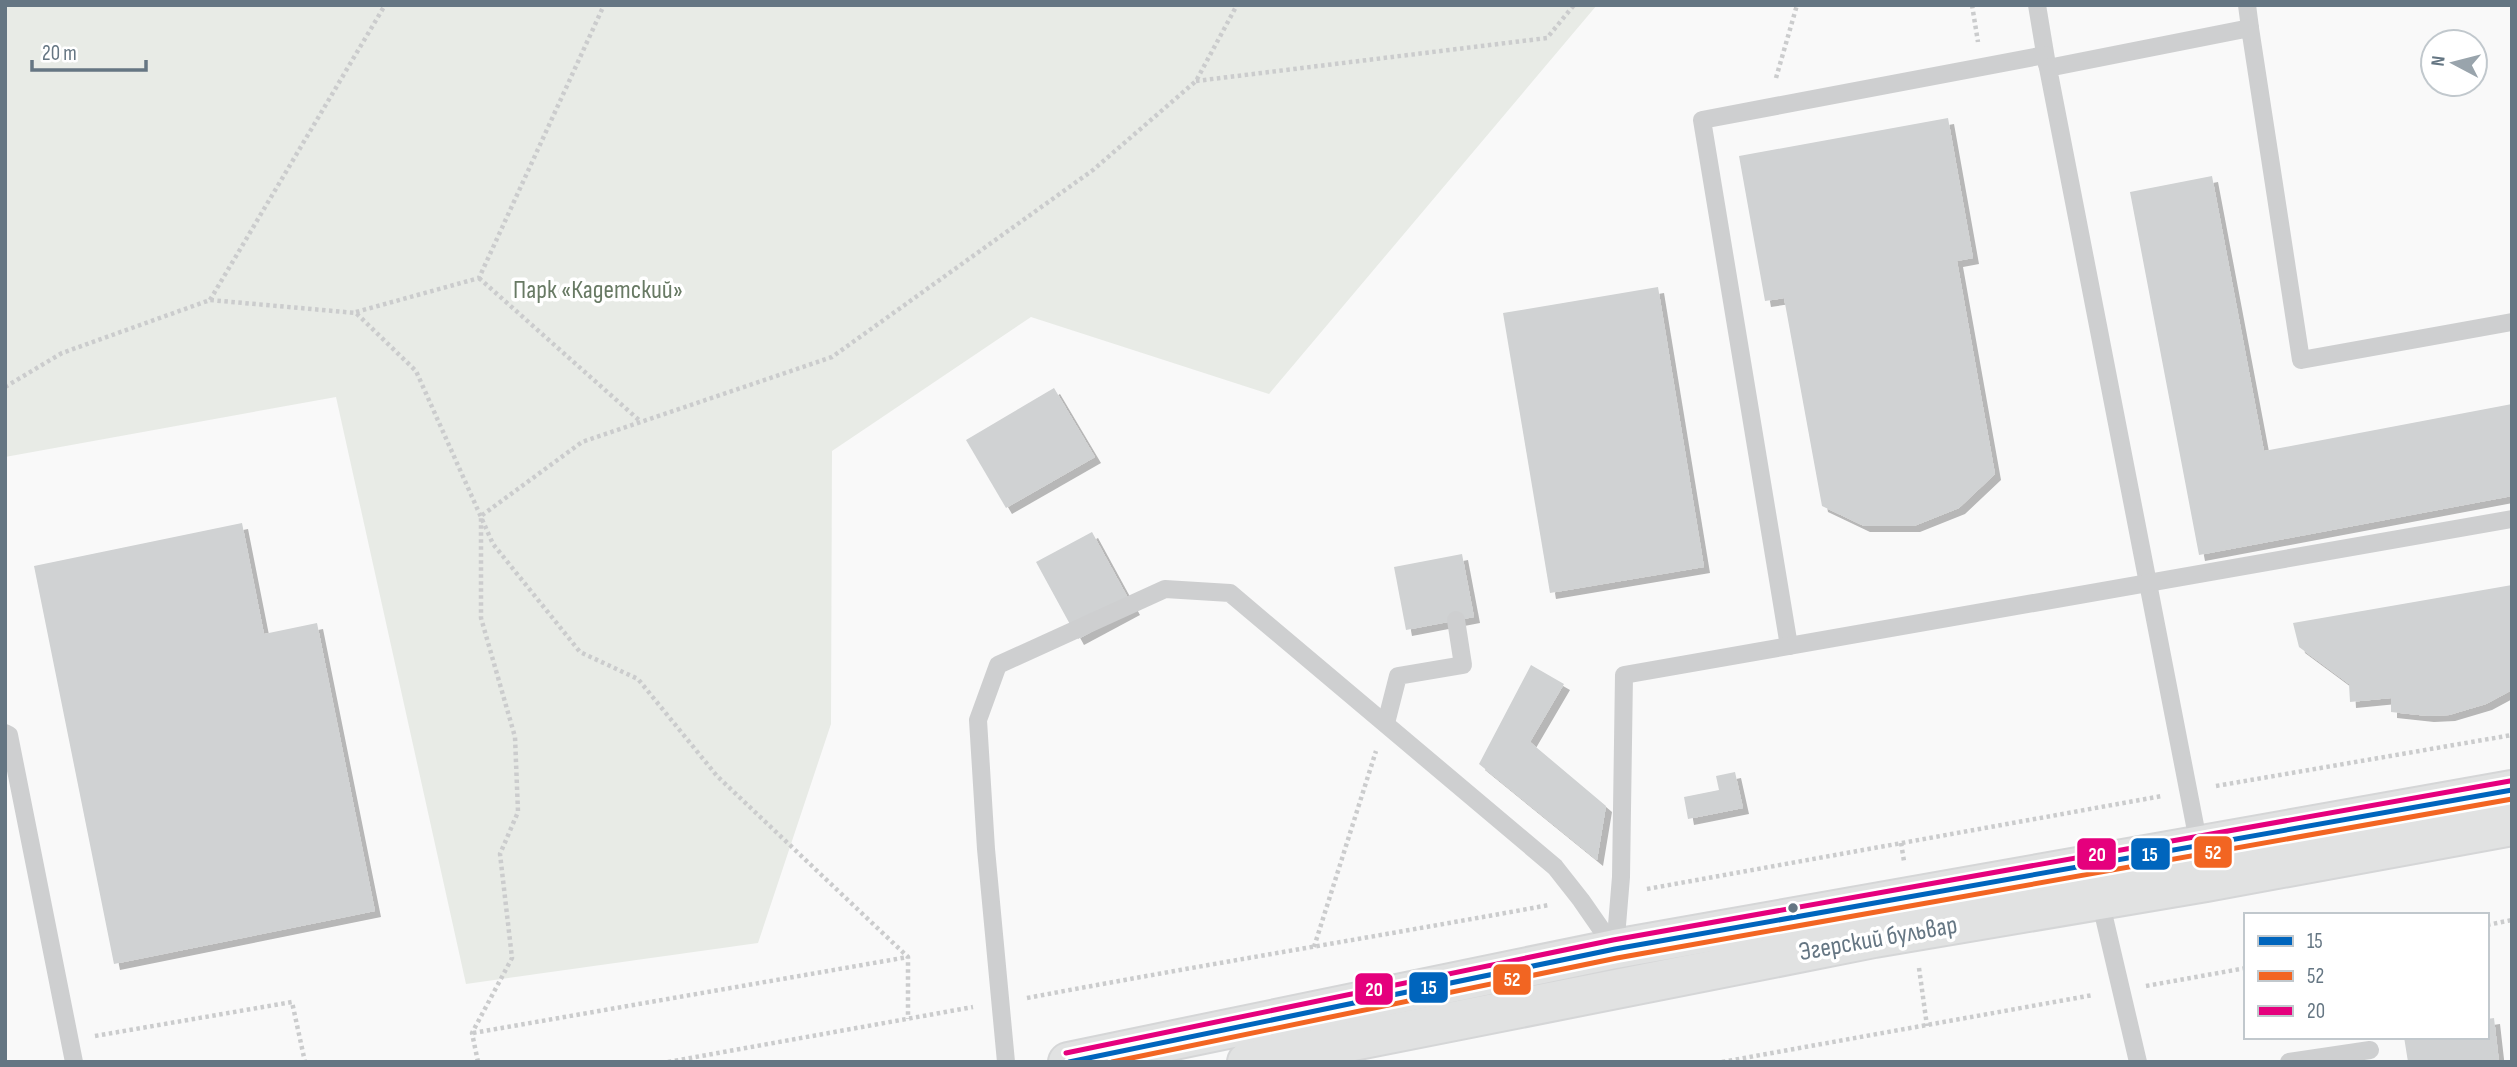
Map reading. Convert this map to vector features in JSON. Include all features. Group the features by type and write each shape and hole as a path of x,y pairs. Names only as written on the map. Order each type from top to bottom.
{"main road":[{"name":"Эгерский бульвар","path":"2202,864 2512,790"},
{"name":"Эгерский бульвар","path":"1247,1062 1288,1044 1615,948 2097,882 2202,864 2512,826"},
{"name":"Эгерский бульвар","path":"1068,1062 1288,1044 1622,988 1874,938 2097,882"},
{"path":"1615,948 1622,988"}],"lane":[{"path":"2037,5 2202,864"},
{"path":"2247,5 2301,360 2512,322"},
{"path":"1789,646 1702,120 2250,28"},
{"path":"1615,948 1622,877 1625,675 2512,519"},
{"path":"1006,1062 987,862 978,720 999,665 1165,589 1230,593 1555,867 1615,948"},
{"path":"1385,723 1398,676 1463,665 1456,620"},
{"path":"5,733 9,735 74,1062"},
{"path":"2097,882 2138,1062"},
{"path":"2289,1062 2370,1051"}],"path":[{"path":"210,300 386,5"},
{"path":"5,387 62,353 210,300 356,313 479,278 604,5"},
{"path":"481,516 582,442 832,357 1093,170 1196,81 1237,5"},
{"path":"1196,81 1547,38 1574,5"},
{"path":"1768,107 1797,5"},
{"path":"479,278 641,422"},
{"path":"356,313 416,372 493,544 580,652 638,678 717,776 908,957 908,1019"},
{"path":"478,1062 472,1034 512,958 500,854 518,812 515,737 481,618 481,516"},
{"path":"1314,947 1385,723"},
{"path":"2489,925 2512,920"},
{"path":"472,1034 908,957"},
{"path":"1919,964 1927,1026"},
{"path":"1722,1062 2244,968"},
{"path":"70,1040 292,1002 305,1062"}],"green space":[{"name":"Парк «Кадетский»","path":"5,5 1597,5 1269,394 1031,317 832,451 831,724 758,943 466,984 336,397 5,457"}],"building":[{"path":"1948,118 1973,258 1957,261 1995,474 1959,508 1914,526 1864,526 1822,506 1784,298 1765,301 1739,156"},
{"path":"2212,176 2264,451 2512,404 2512,496 2199,555 2130,192"},
{"path":"1658,287 1704,567 1550,593 1503,313"},
{"path":"1054,388 1095,457 1006,508 966,440"},
{"path":"242,523 264,634 317,623 375,911 114,964 34,566"},
{"path":"1092,532 1134,609 1078,639 1036,562"},
{"path":"1462,554 1474,617 1406,630 1394,567"},
{"path":"2512,585 2512,690 2486,704 2449,715 2391,712 2391,698 2350,702 2349,684 2299,647 2293,623"},
{"path":"1531,665 1564,684 1530,742 1606,806 1597,860 1479,764"},
{"path":"1735,772 1743,808 1688,819 1684,797 1719,790 1716,776"},
{"path":"2494,1018 2499,1062 2408,1062 2404,1039 2489,1039 2489,1019"}],"transit line":[{"name":"20","path":"1066,1053 1613,940 2510,781"},
{"name":"15","path":"1069,1062 1615,949 2512,790"},
{"name":"52","path":"1112,1062 1617,958 2512,799"}]}
